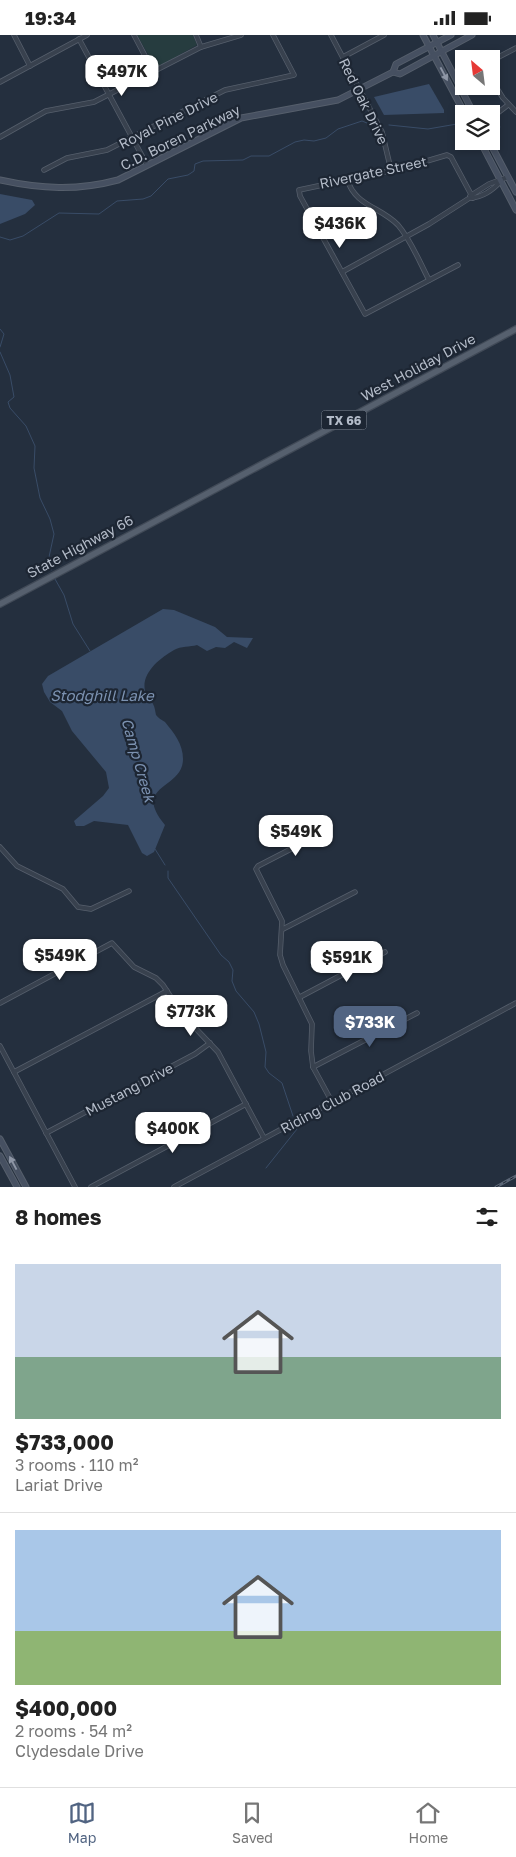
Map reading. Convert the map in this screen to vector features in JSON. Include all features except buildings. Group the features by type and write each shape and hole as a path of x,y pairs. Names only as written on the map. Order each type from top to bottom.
{"main road":[{"name":"West Holiday Drive","path":"172,511 516,329"},
{"name":"State Highway 66","path":"0,604 172,511"}],"street":[{"path":"14,35 30,66"},
{"path":"0,82 88,35"},
{"path":"134,35 153,71"},
{"path":"196,35 201,47"},
{"path":"0,137 50,109 89,103 201,47 241,35"},
{"name":"Royal Pine Drive","path":"44,170 60,161 101,152 133,138 226,90 294,75 273,35"},
{"name":"Red Oak Drive","path":"331,35 382,132 391,170"},
{"path":"343,57 384,35"},
{"path":"423,35 460,105"},
{"path":"432,35 469,105"},
{"name":"C.D. Boren Parkway","path":"0,180 46,188 82,187 118,179 241,118 322,104 360,90 393,72 396,64 451,35"},
{"name":"C.D. Boren Parkway","path":"393,72 400,74 472,35"},
{"path":"79,39 147,165"},
{"path":"500,56 516,48"},
{"path":"500,93 508,105 516,112"},
{"path":"500,111 508,105"},
{"path":"485,150 516,210"},
{"path":"494,150 516,192"},
{"name":"Rivergate Street","path":"342,273 300,196 299,190 391,170 447,155 451,157 472,197"},
{"path":"458,265 365,314 342,273 406,237 472,197 489,184 508,177"},
{"path":"347,179 351,189 362,201 390,218 406,237 429,280"},
{"path":"324,832 258,866 256,869 278,912 283,929 280,955 312,1024 313,1067 332,1102"},
{"path":"0,847 17,866 63,889 78,907 91,909 128,891"},
{"path":"283,929 355,892"},
{"path":"0,1003 112,943 134,967 156,978 182,1014 210,1043 224,1061 264,1138"},
{"path":"300,997 385,952"},
{"path":"14,1072 167,991"},
{"name":"Riding Club Road","path":"174,1187 516,1003"},
{"path":"313,1067 417,1013"},
{"name":"Mustang Drive","path":"46,1133 195,1054 210,1043"},
{"path":"0,1046 75,1187"},
{"path":"90,1187 246,1104"},
{"path":"0,1139 26,1187"},
{"path":"0,1156 17,1187"}],"green space":[{"path":"137,35 193,35 197,45 156,68"}],"water":[{"path":"429,84 444,113 384,115 374,97"},
{"path":"0,194 32,200 35,205 25,214 0,224"},
{"name":"Stodghill Lake","path":"163,609 174,610 215,627 227,637 253,638 247,648 234,642 225,648 216,647 207,651 197,645 177,649 158,662 146,678 146,693 154,705 156,715 172,730 183,754 181,769 175,777 161,788 153,802 156,812 165,825 154,852 147,856 142,853 128,825 94,821 84,826 76,826 74,821 103,796 109,788 106,772 72,731 62,711 50,702 42,684 48,676"}],"waterway":[{"path":"0,237 10,240 23,236 59,213 99,214 117,201 143,199 151,196 168,179 188,175 194,171 195,164 203,161 243,160 251,156 269,156 295,142 326,138 338,129 362,121 367,123"},
{"path":"389,125 428,129 455,124"},
{"name":"Camp Creek","path":"0,329 4,334 0,347"},
{"name":"Camp Creek","path":"0,352 10,375 14,397 8,402 10,408 26,426 35,446 34,468 40,498 50,519 54,534 49,557 51,570"},
{"name":"Camp Creek","path":"55,579 64,595 73,624 90,651"},
{"name":"Camp Creek","path":"155,849 165,865"},
{"name":"Camp Creek","path":"168,871 168,878 221,955 229,962 233,970 232,981 236,991 254,1012 259,1024 266,1052 265,1067 269,1073 282,1083 293,1116"},
{"name":"Camp Creek","path":"266,1168 297,1129 296,1125"}],"railway":[{"path":"496,1187 516,1176"}]}
